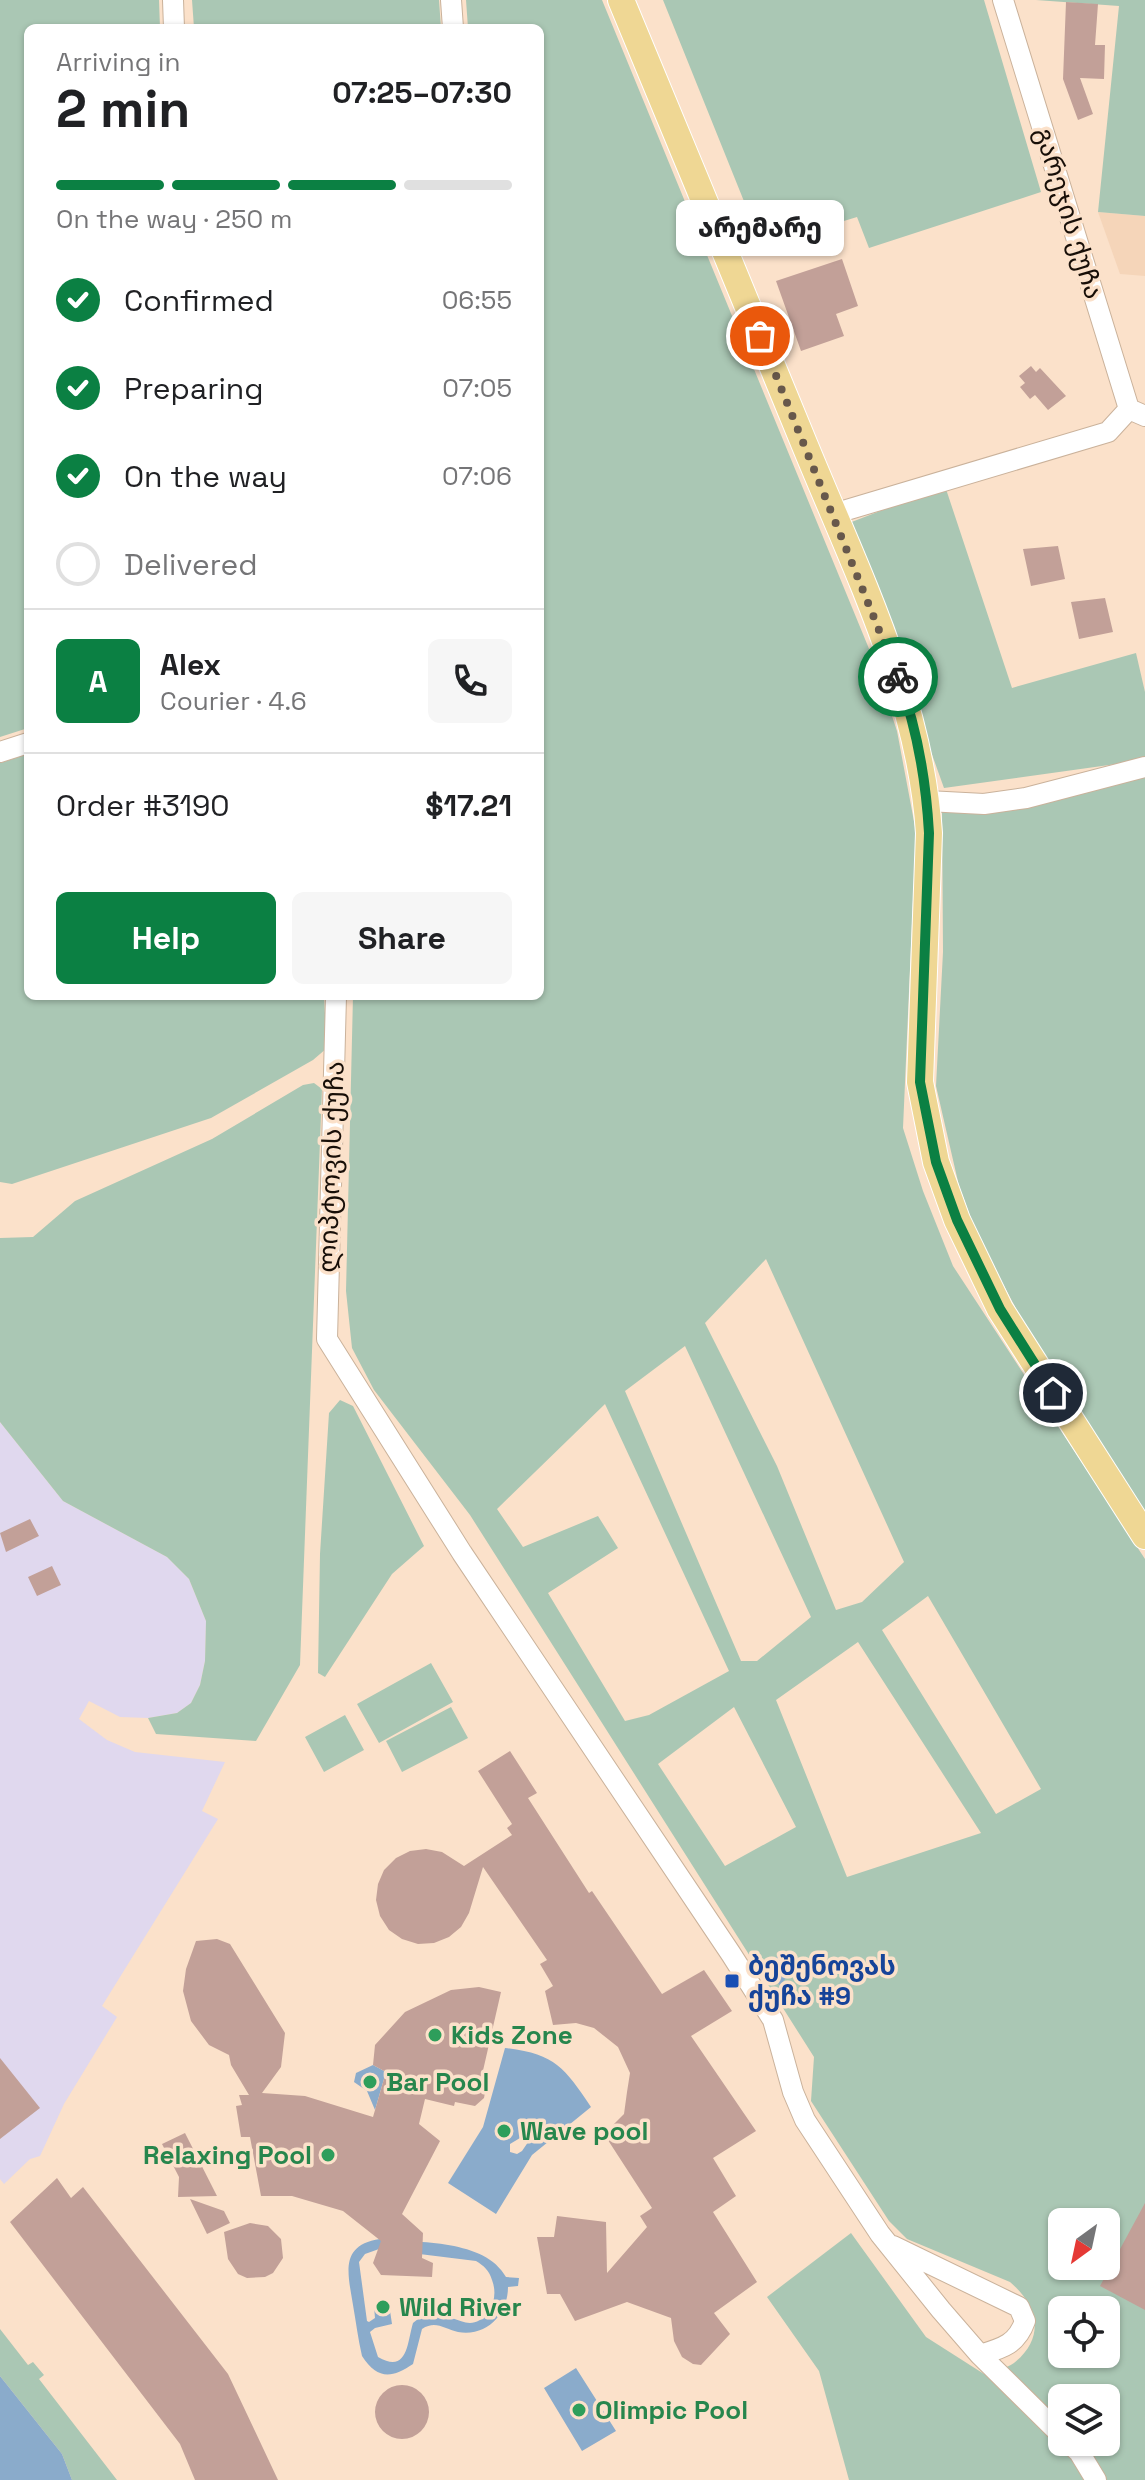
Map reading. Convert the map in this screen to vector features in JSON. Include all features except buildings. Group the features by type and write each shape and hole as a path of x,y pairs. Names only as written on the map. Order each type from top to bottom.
{"main road":[{"path":"621,0 833,514 905,696 919,747 929,833 920,1082 936,1162 957,1220 1000,1309 1145,1536"}],"street":[{"path":"173,0 174,24"},
{"path":"451,0 453,24"},
{"name":"გარეჯის ქუჩა","path":"1003,0 1137,412"},
{"path":"833,514 1108,432 1137,412"},
{"path":"0,752 24,744"},
{"path":"927,801 984,804 1026,798 1145,767"},
{"name":"ლიპტოვის ქუჩა","path":"336,1000 327,1339 462,1553 773,2020 793,2092 805,2120 888,2244"},
{"path":"888,2244 1019,2307 1025,2321 1020,2336 1007,2347 980,2355"},
{"path":"888,2244 980,2355 1048,2422"},
{"path":"1081,2456 1096,2480"}],"shaded area":[{"path":"1098,212 1145,216 1145,276 1120,274"},
{"path":"0,1422 63,1501 167,1557 189,1579 206,1621 205,1661 200,1685 191,1703 177,1713 148,1718 120,1717 89,1701 79,1719 107,1740 135,1752 225,1762 202,1811 218,1819 102,2006 117,2017 64,2104 40,2156 30,2159 4,2184 0,2179"}],"green space":[{"path":"0,0 159,0 160,24 24,24 24,729 0,737"},
{"path":"192,0 439,0 441,24 194,24"},
{"path":"466,0 602,0 872,656 897,731 916,832 903,1128 923,1191 953,1266 1145,1559 1145,2480 849,2480 819,2371 767,2297 851,2233 926,2337 984,2374 1011,2365 1024,2353 1034,2332 1032,2311 1020,2291 1010,2282 907,2239 889,2221 811,2101 814,2057 470,1515 374,1390 352,1348 346,1291 353,1000 544,1000 544,24 468,24","holes":["766,1259 904,1562 862,1602 836,1610 777,1466 705,1323","685,1346 811,1617 757,1661 741,1661 625,1391","605,1404 729,1671 649,1715 625,1721 548,1593 618,1548 598,1516 523,1547 497,1509","928,1596 1041,1789 996,1814 882,1630","858,1642 981,1833 847,1877 776,1700","734,1707 796,1827 725,1866 658,1764"]},
{"path":"663,0 984,0 1041,192 869,248 857,217 762,246"},
{"path":"1036,0 1145,0 1145,216 1098,212 1119,6"},
{"path":"945,486 1012,688 1136,653 1145,692 1145,760 944,788 849,523"},
{"path":"24,755 24,1000 324,1000 327,1048 313,1060 211,1118 12,1184 0,1182 0,763"},
{"path":"1145,774 1145,1513 1038,1350 978,1237 959,1186 936,1086 943,952 942,810"},
{"path":"314,1083 322,1089 300,1665 256,1741 156,1734 148,1718 177,1713 191,1703 200,1685 205,1661 206,1621 189,1579 167,1557 63,1501 0,1422 0,1238 33,1237 75,1201 212,1139 303,1085"},
{"path":"340,1400 353,1406 424,1546 392,1574 325,1677 318,1673 320,1554 329,1413"},
{"path":"431,1663 453,1702 379,1743 357,1704"},
{"path":"451,1707 468,1738 402,1772 386,1741"},
{"path":"345,1715 364,1750 324,1772 305,1737"},
{"path":"0,2329 28,2365 33,2362 44,2375 39,2379 117,2480 72,2480 62,2454 0,2376"}],"water":[{"path":"780,1955 792,1969 780,1986 765,1964"},
{"name":"Wave pool","path":"505,2048 536,2054 557,2065 591,2107 532,2155 496,2214 448,2183 483,2127","holes":["534,2125 535,2132 522,2151 517,2154 510,2152 510,2144 525,2135 530,2126"]},
{"path":"373,2065 386,2072 375,2110 367,2091 354,2082 356,2073"},
{"name":"Wild River","path":"380,2239 413,2241 467,2249 496,2265 506,2277 519,2278 518,2286 508,2287 500,2314 487,2327 468,2333 436,2325 427,2326 422,2329 413,2364 391,2374 379,2373 362,2356 349,2282 352,2254 367,2242","holes":["379,2249 476,2261 488,2271 494,2288 493,2304 482,2319 468,2323 438,2314 425,2315 413,2323 401,2359 395,2362 378,2357 370,2332 392,2324 389,2304 374,2307 375,2318 367,2321 359,2262 365,2254"]},
{"name":"Olimpic Pool","path":"576,2368 616,2431 582,2451 544,2388"},
{"path":"0,2376 62,2454 72,2480 0,2480"}],"way so far":[{"path":"760,336 898,677"}],"place":[{"name":"არემარე","path":"760,336"},
{"name":"ბეშენოვას ქუჩა #9","path":"732,1981"},
{"name":"Kids Zone","path":"435,2035"},
{"name":"Bar Pool","path":"370,2082"},
{"name":"Wave pool","path":"504,2131"},
{"name":"Relaxing Pool","path":"328,2155"},
{"name":"Wild River","path":"383,2307"},
{"name":"Olimpic Pool","path":"579,2410"}],"route":[{"path":"898,677 919,747 927,801 929,833 920,1082 936,1162 957,1220 1000,1309 1053,1393"}]}
